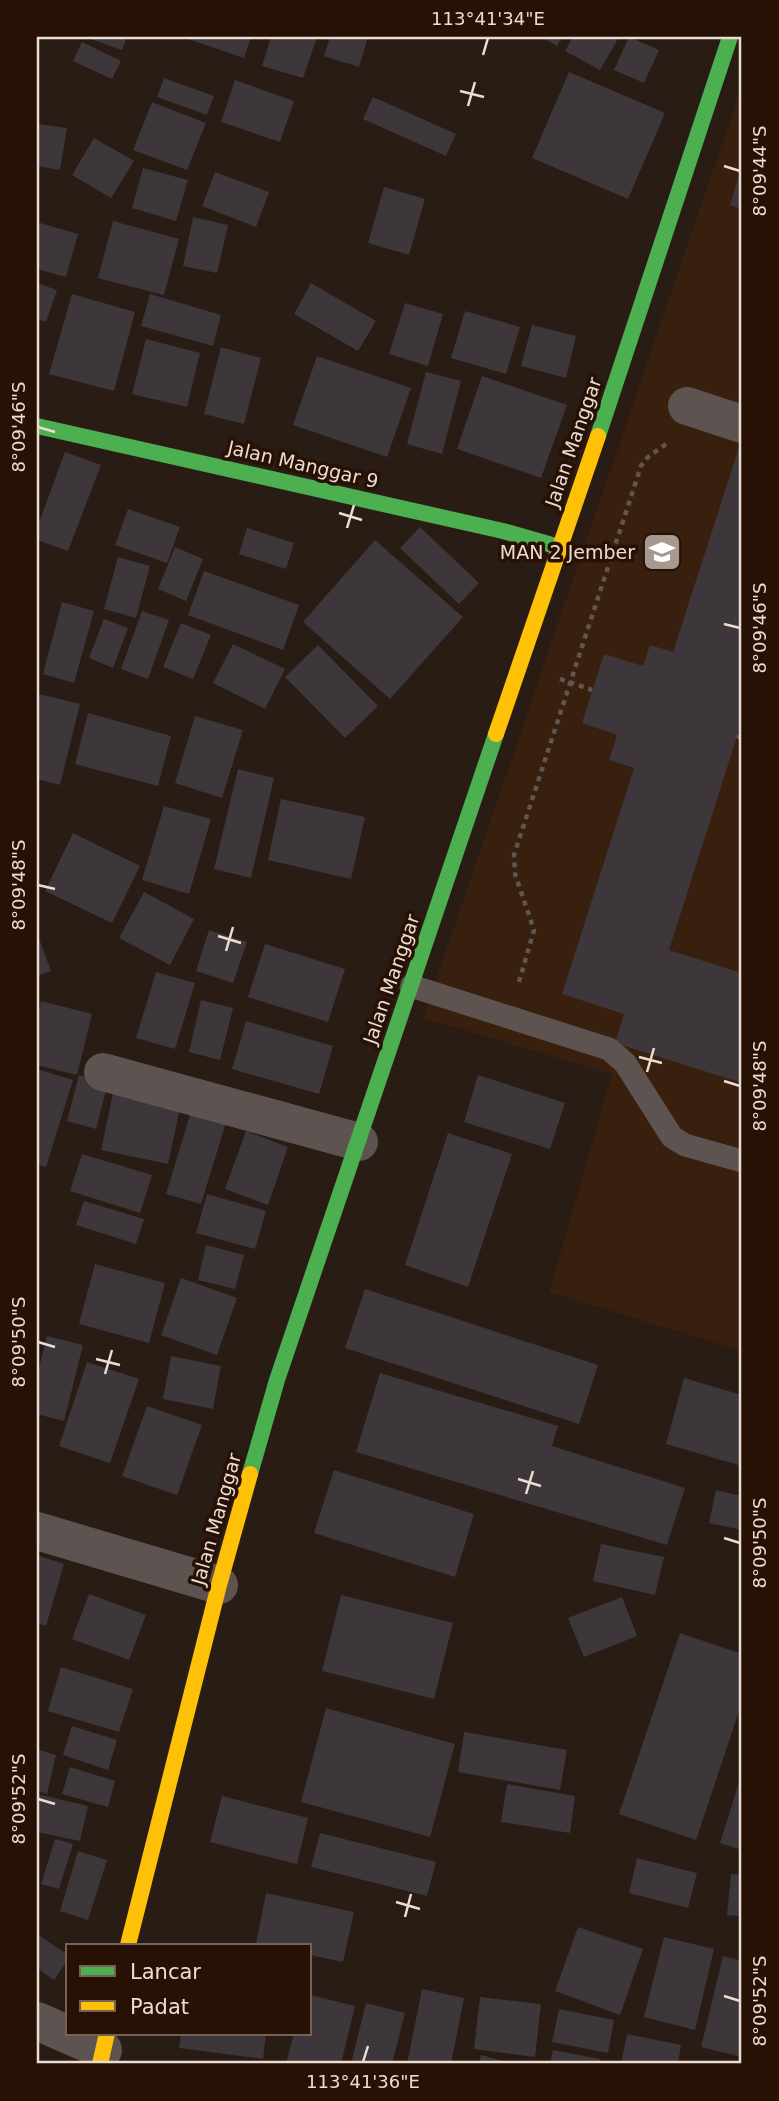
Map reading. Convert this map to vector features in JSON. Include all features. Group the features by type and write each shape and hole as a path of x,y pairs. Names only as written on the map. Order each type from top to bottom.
{"main road":[{"name":"Jalan Manggar","path":"128,1944 219,1585 277,1380 730,37"},
{"name":"Jalan Manggar 9","path":"37,426 503,531 559,547"}],"street":[{"path":"103,1072 359,1142"},
{"path":"37,1531 219,1585"},
{"path":"37,2021 66,2033"},
{"path":"70,2035 103,2049"}],"lane":[{"path":"411,986 609,1049 625,1063 672,1137 685,1144 742,1161"}],"path":[{"path":"508,1017 534,930 515,874 514,855 641,466 648,457 713,415"}],"shaded area":[{"name":"MAN 2 Jember","path":"742,85 742,1351 549,1292 612,1074 423,1018"}],"building":[{"path":"85,37 127,37 122,50"},
{"path":"182,37 251,37 244,58"},
{"path":"271,37 317,37 303,78 262,66"},
{"path":"330,37 368,37 359,67 324,56"},
{"path":"541,37 562,37 557,46"},
{"path":"573,37 619,37 600,70 565,51"},
{"path":"629,37 659,50 644,83 614,70"},
{"path":"82,42 121,61 112,79 73,61"},
{"path":"569,72 665,113 628,199 532,158"},
{"path":"164,78 214,96 207,115 157,97"},
{"path":"235,80 294,101 280,142 221,122"},
{"path":"373,97 456,134 446,156 363,119"},
{"path":"152,102 206,123 187,170 133,150"},
{"path":"37,124 67,128 60,170 37,166"},
{"path":"94,138 134,161 111,198 72,175"},
{"path":"742,165 742,209 730,205"},
{"path":"143,168 188,180 176,221 132,208"},
{"path":"215,172 269,192 256,227 202,206"},
{"path":"384,187 425,199 409,255 368,243"},
{"path":"193,217 228,225 217,273 183,266"},
{"path":"113,221 179,239 164,295 98,278"},
{"path":"37,222 78,234 66,277 37,269"},
{"path":"37,283 57,290 46,322 37,319"},
{"path":"311,283 376,321 358,351 294,314"},
{"path":"72,294 135,312 114,391 49,374"},
{"path":"150,294 221,315 213,346 141,326"},
{"path":"405,303 443,314 428,366 389,354"},
{"path":"465,311 520,327 506,374 451,358"},
{"path":"532,325 576,336 566,378 521,366"},
{"path":"146,339 200,353 187,407 132,394"},
{"path":"221,347 261,358 244,424 204,414"},
{"path":"317,356 411,388 387,457 293,425"},
{"path":"426,372 461,381 442,454 407,444"},
{"path":"482,376 567,405 541,478 457,449"},
{"path":"742,438 742,721 669,950 742,973 742,1083 615,1043 624,1014 562,994 634,768 609,760 617,735 582,723 604,654 643,666 650,645 673,652"},
{"path":"65,452 101,465 68,551 37,540 37,528"},
{"path":"128,509 180,527 167,563 115,545"},
{"path":"420,527 479,583 459,604 400,548"},
{"path":"247,528 294,543 286,569 239,554"},
{"path":"375,540 463,617 390,699 303,622"},
{"path":"175,547 203,559 186,601 158,589"},
{"path":"118,557 150,566 136,618 104,609"},
{"path":"204,571 299,605 283,650 188,615"},
{"path":"62,602 94,611 74,683 43,674"},
{"path":"142,611 169,620 148,679 121,669"},
{"path":"104,619 128,628 113,668 89,658"},
{"path":"181,623 211,635 193,679 163,667"},
{"path":"233,644 285,669 265,709 213,683"},
{"path":"318,645 378,706 345,738 285,677"},
{"path":"39,694 80,704 60,785 37,779"},
{"path":"88,713 171,736 158,786 75,764"},
{"path":"195,716 243,730 222,798 175,783"},
{"path":"238,769 274,778 251,878 214,869"},
{"path":"281,799 365,817 351,879 268,860"},
{"path":"164,806 211,819 189,894 142,880"},
{"path":"73,833 140,866 112,923 45,891"},
{"path":"144,892 194,919 170,965 119,938"},
{"path":"209,930 247,942 233,983 196,971"},
{"path":"37,933 51,971 37,976"},
{"path":"265,944 345,969 328,1022 248,997"},
{"path":"156,972 195,983 175,1049 136,1038"},
{"path":"201,1000 233,1008 220,1060 189,1052"},
{"path":"41,1001 92,1014 77,1075 37,1065 37,1020"},
{"path":"246,1021 333,1046 319,1094 232,1069"},
{"path":"37,1069 73,1080 46,1167 37,1165"},
{"path":"79,1075 108,1083 96,1129 67,1121"},
{"path":"478,1075 565,1103 550,1149 464,1122"},
{"path":"115,1084 182,1099 168,1164 101,1150"},
{"path":"193,1105 228,1116 201,1204 166,1194"},
{"path":"246,1131 288,1147 268,1205 225,1189"},
{"path":"448,1133 512,1154 468,1287 405,1265"},
{"path":"82,1154 152,1175 140,1213 70,1191"},
{"path":"207,1194 266,1211 255,1249 196,1233"},
{"path":"84,1201 144,1219 136,1244 76,1225"},
{"path":"206,1245 244,1255 235,1289 198,1280"},
{"path":"95,1264 165,1283 149,1343 79,1324"},
{"path":"181,1278 237,1298 217,1355 161,1335"},
{"path":"365,1289 598,1365 579,1424 345,1348"},
{"path":"47,1336 83,1345 64,1421 37,1414 37,1376"},
{"path":"171,1356 221,1366 213,1409 163,1399"},
{"path":"87,1362 139,1379 110,1463 59,1446"},
{"path":"380,1373 558,1426 552,1446 685,1488 667,1545 356,1452"},
{"path":"684,1378 742,1395 742,1466 666,1444"},
{"path":"147,1406 202,1425 177,1495 122,1476"},
{"path":"334,1470 474,1514 455,1577 314,1533"},
{"path":"716,1490 742,1496 742,1530 709,1523"},
{"path":"601,1544 664,1557 655,1595 593,1581"},
{"path":"37,1555 64,1564 46,1626 37,1623"},
{"path":"89,1594 146,1615 129,1660 72,1639"},
{"path":"341,1595 453,1623 434,1699 322,1671"},
{"path":"622,1597 637,1636 584,1657 568,1618"},
{"path":"680,1633 742,1654 742,1702 696,1840 619,1814"},
{"path":"61,1667 133,1689 119,1732 48,1711"},
{"path":"326,1708 455,1744 430,1837 301,1802"},
{"path":"72,1726 117,1740 108,1770 63,1755"},
{"path":"464,1732 567,1750 560,1790 458,1772"},
{"path":"37,1749 56,1755 47,1794 37,1791"},
{"path":"70,1767 115,1781 108,1807 62,1794"},
{"path":"742,1773 742,1850 720,1843"},
{"path":"507,1784 575,1796 570,1833 501,1822"},
{"path":"37,1794 88,1806 80,1841 37,1832"},
{"path":"222,1796 308,1818 297,1864 210,1842"},
{"path":"320,1833 436,1862 427,1896 311,1867"},
{"path":"55,1839 73,1844 59,1889 41,1884"},
{"path":"78,1851 107,1860 88,1920 60,1911"},
{"path":"637,1858 697,1873 688,1908 629,1893"},
{"path":"731,1874 742,1875 742,1916 727,1915"},
{"path":"266,1893 354,1912 343,1962 312,1955 312,1944 256,1944"},
{"path":"578,1927 643,1949 620,2015 555,1991"},
{"path":"37,1934 66,1954 66,1962 54,1980 37,1968"},
{"path":"664,1937 714,1949 695,2030 644,2017"},
{"path":"723,1956 742,1961 742,2057 701,2047"},
{"path":"422,1989 464,1998 451,2064 407,2064"},
{"path":"312,1995 355,2006 341,2064 286,2064 293,2035 312,2035"},
{"path":"480,1997 541,2004 535,2057 474,2049"},
{"path":"366,2003 405,2013 392,2064 351,2064"},
{"path":"559,2009 614,2020 608,2053 552,2042"},
{"path":"627,2034 681,2045 678,2064 621,2064"},
{"path":"181,2035 266,2035 263,2059 179,2048"},
{"path":"553,2050 600,2059 599,2064 550,2064"},
{"path":"481,2055 511,2063 511,2064 478,2064"}],"traffic: fast":[{"path":"598,436 730,37"},
{"path":"37,426 503,531 559,547"},
{"path":"250,1474 277,1380 496,734"}],"traffic: slow":[{"path":"496,734 598,436"},
{"path":"128,1944 219,1585 250,1474"},
{"path":"100,2064 107,2035"}],"place":[{"name":"MAN 2 Jember","path":"662,552"}]}
